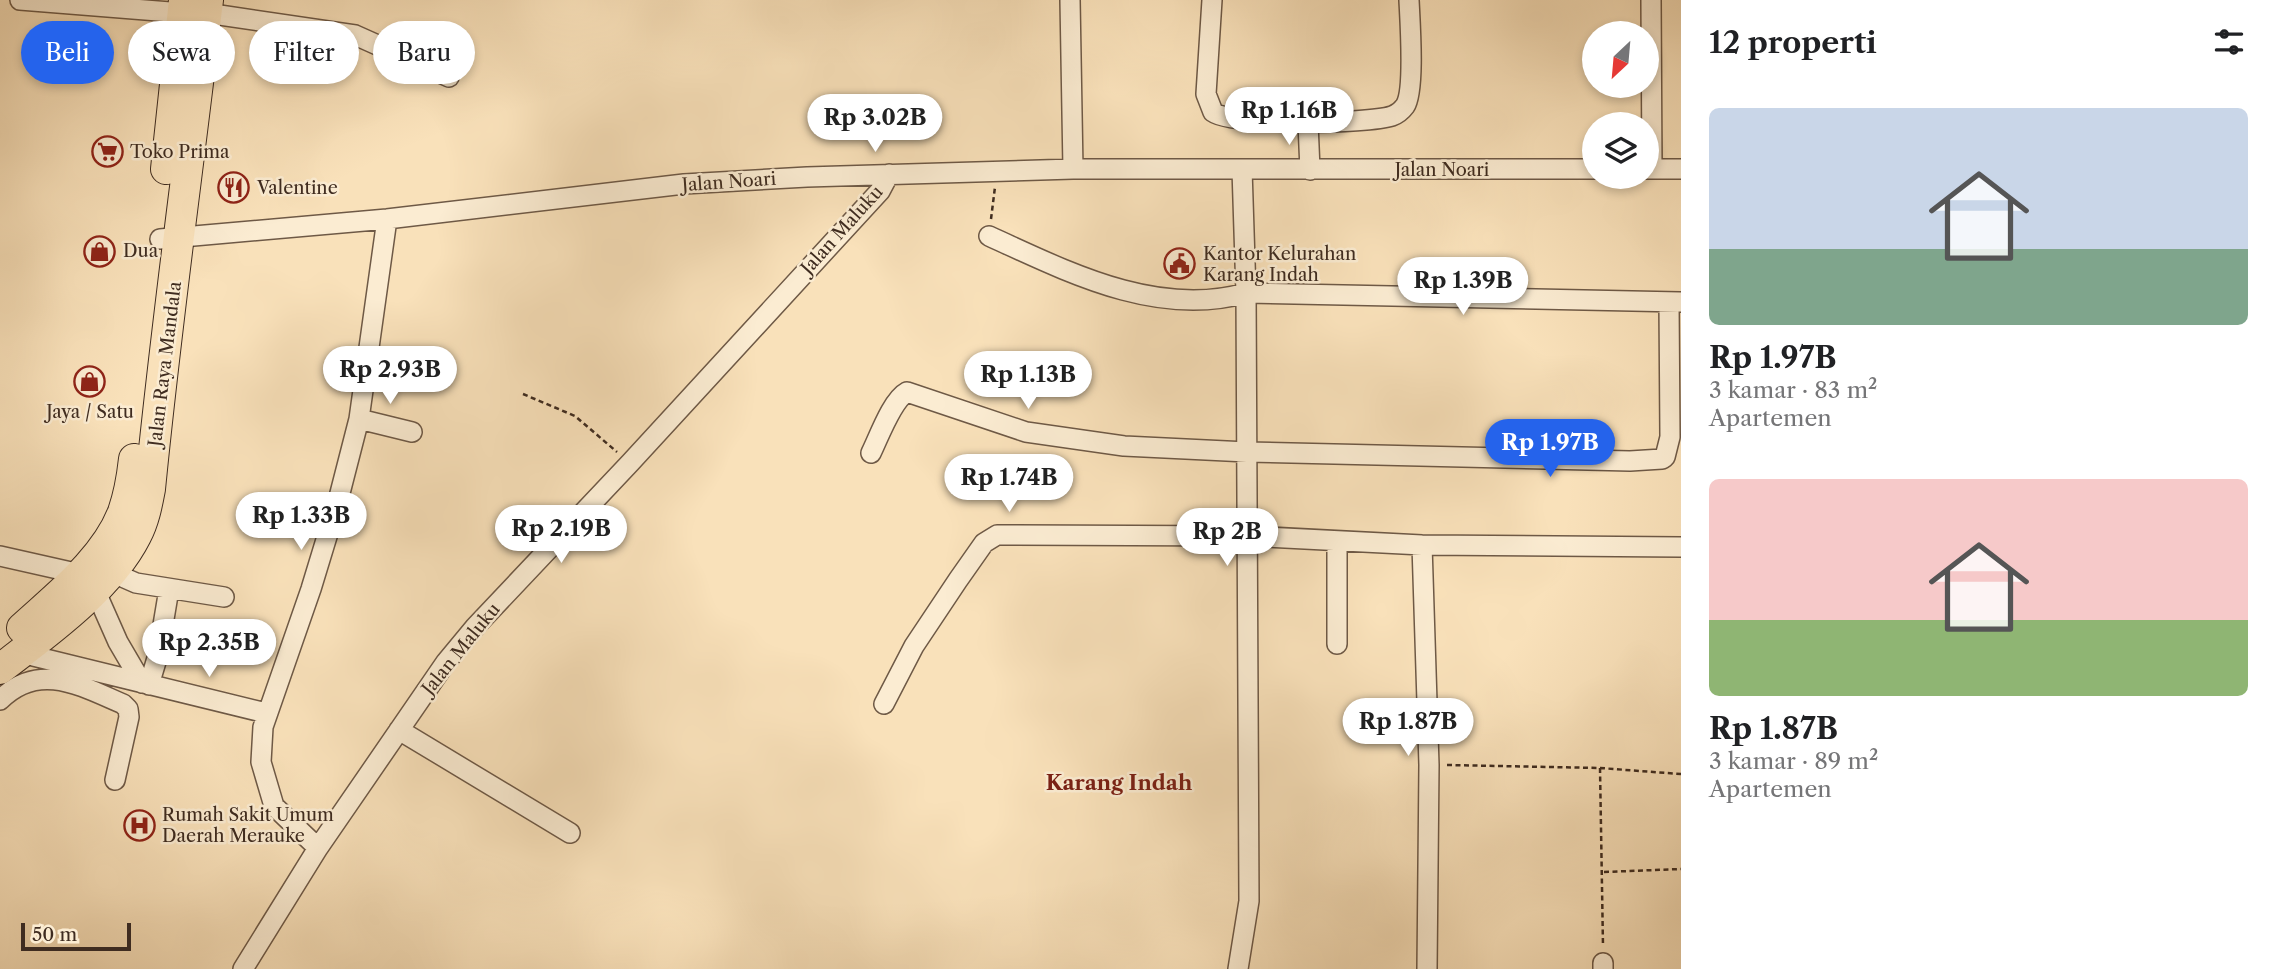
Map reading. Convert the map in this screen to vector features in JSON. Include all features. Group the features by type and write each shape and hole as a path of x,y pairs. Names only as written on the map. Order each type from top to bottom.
{"highway":[{"name":"Jalan Raya Mandala","path":"7,656 95,579 137,535 150,489 170,239 183,192 195,7"}],"street":[{"path":"20,0 195,7 355,35 373,43"},
{"path":"1070,0 1073,169"},
{"path":"1212,0 1206,94 1213,112 1226,118 1308,123 1392,116 1404,107 1410,91 1409,0"},
{"path":"1650,112 1651,0"},
{"path":"1308,123 1310,170"},
{"name":"Jalan Noari","path":"170,239 387,219 684,184 1073,169 1582,169"},
{"path":"1238,969 1249,901 1246,293 1242,169"},
{"path":"1659,169 1681,169"},
{"name":"Jalan Maluku","path":"243,969 318,848 403,733 446,662 475,626 630,463 880,191 889,174"},
{"path":"318,848 274,806 261,762 261,748 266,713 311,589 359,419 387,219"},
{"path":"871,453 896,404 907,392 1026,432 1124,446 1247,453 1630,461 1665,457 1670,437 1675,302 1246,293 1225,299 1202,300 1144,295 1111,288 989,236"},
{"path":"359,419 412,432"},
{"path":"884,705 914,646 958,580 984,543 997,536 1248,536 1422,545 1681,547"},
{"path":"1337,541 1337,644"},
{"path":"1422,545 1429,765 1427,969"},
{"path":"0,556 95,579 224,597"},
{"path":"95,579 118,642 146,684"},
{"path":"146,684 156,664 169,589"},
{"path":"7,656 146,684 266,713"},
{"path":"0,700 29,680 45,678 74,684 123,704 128,709 128,717 115,780"},
{"path":"403,733 570,833"}],"path":[{"path":"989,236 997,172"},
{"path":"523,394 575,416 630,463"},
{"path":"1429,765 1600,768 1681,774"},
{"path":"1600,768 1603,966"},
{"path":"1602,872 1681,869"}],"place":[{"name":"Toko Prima","path":"107,152"},
{"name":"Valentine","path":"234,188"},
{"name":"Dua","path":"100,251"},
{"name":"Kantor Kelurahan Karang Indah","path":"1180,264"},
{"name":"Jaya / Satu","path":"90,382"},
{"name":"Rumah Sakit Umum Daerah Merauke","path":"139,825"}],"district":[{"name":"Karang Indah","path":"1119,782"}]}
